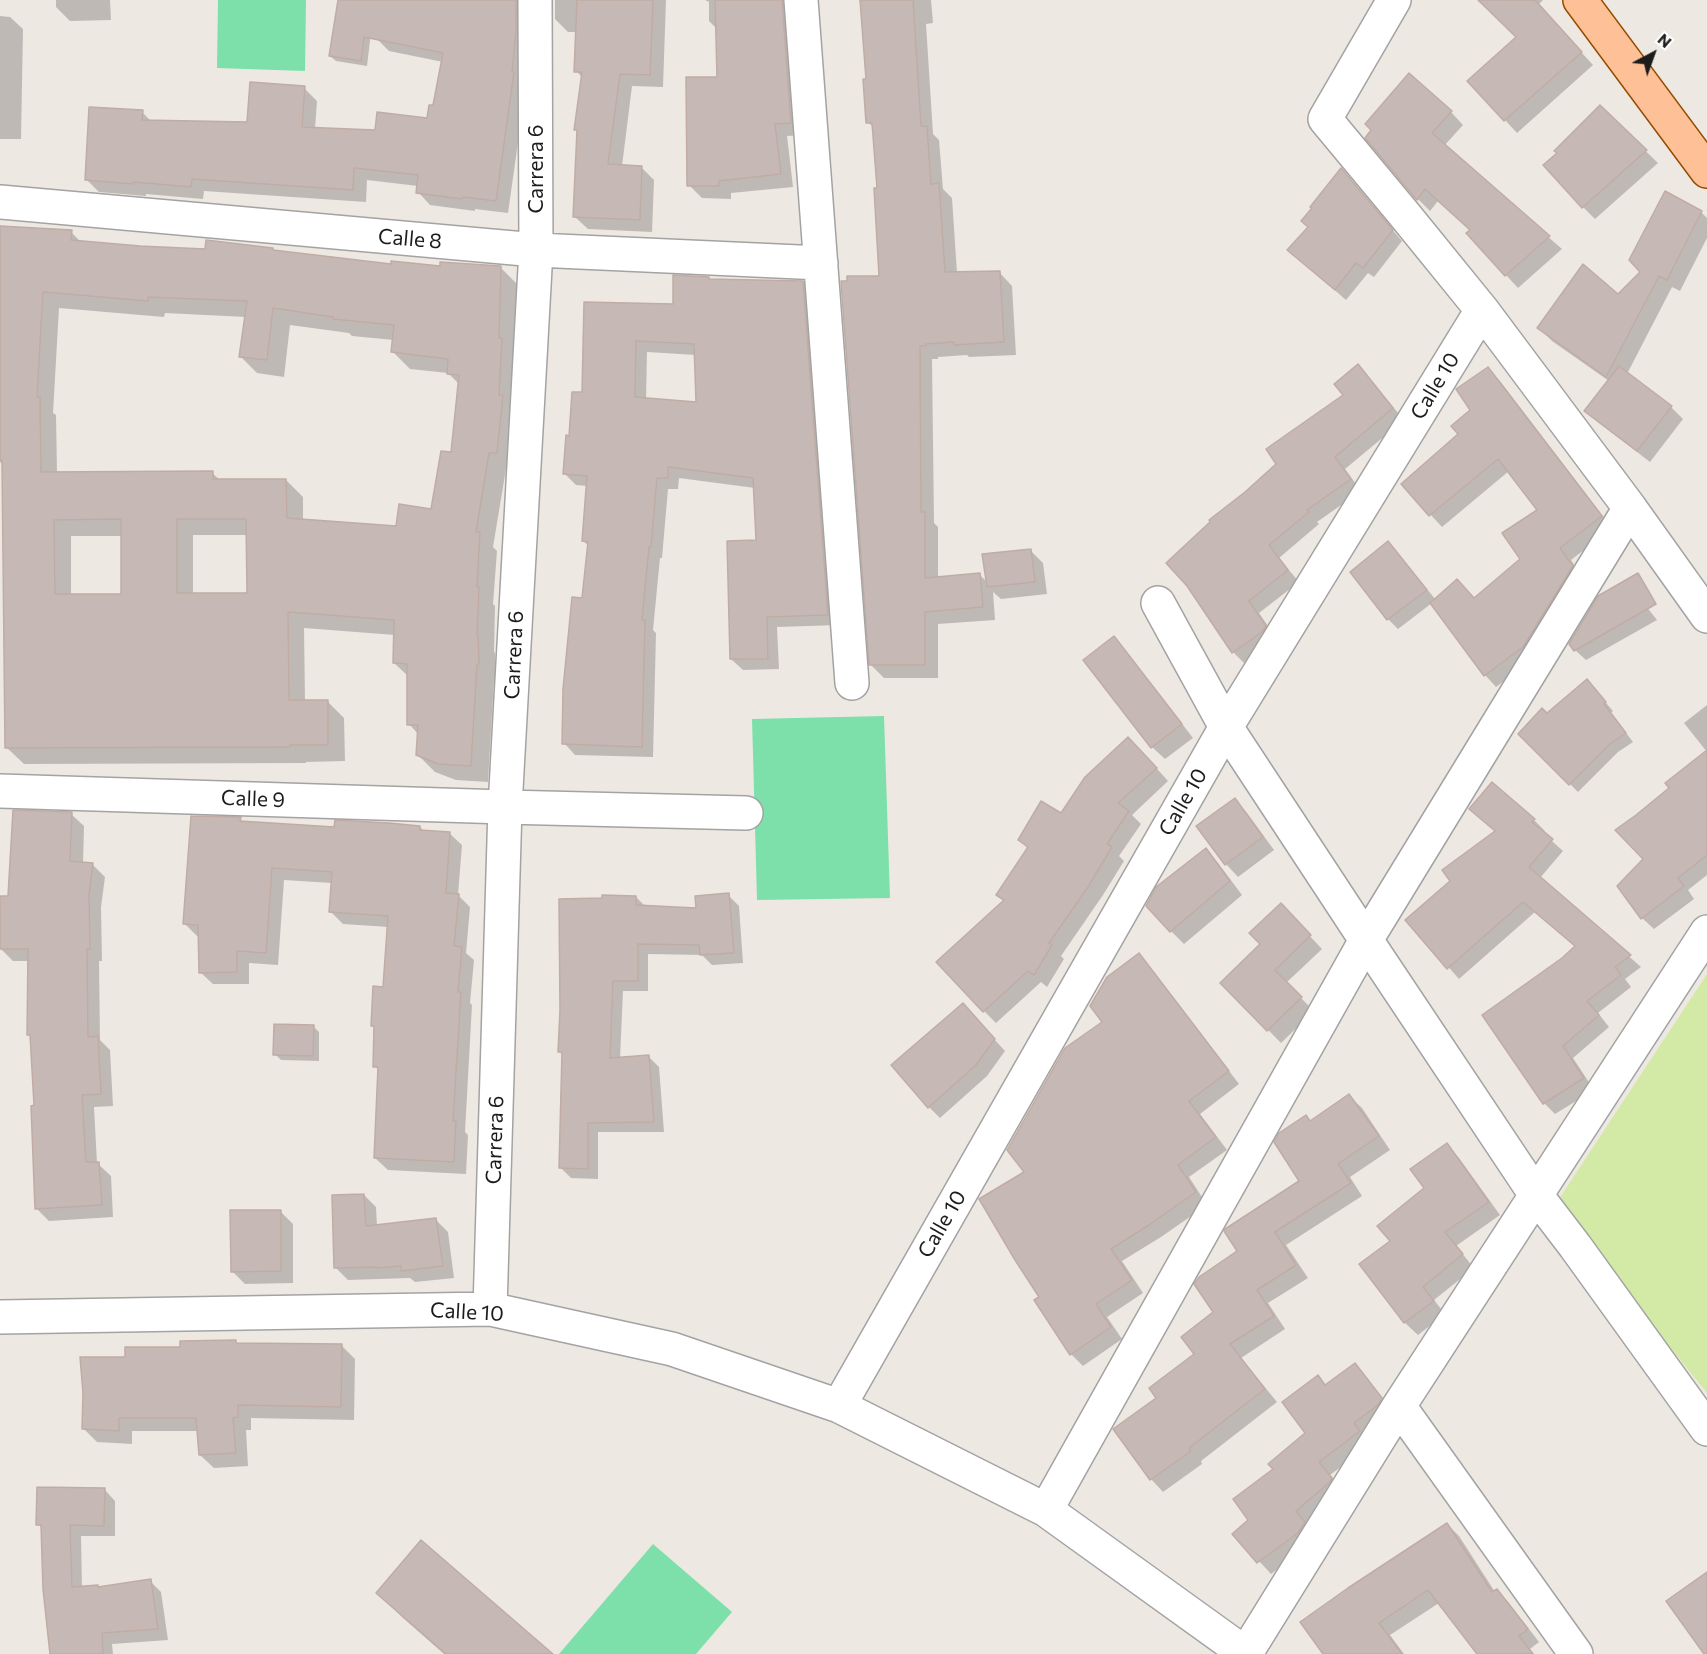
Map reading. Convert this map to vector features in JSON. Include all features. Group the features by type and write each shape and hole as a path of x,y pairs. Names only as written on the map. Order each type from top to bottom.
{"main road":[{"path":"1580,0 1707,171"}],"street":[{"name":"Carrera 6","path":"490,1309 505,807 536,250 535,0"},
{"path":"801,0 852,683"},
{"path":"1394,0 1325,119 1482,310 1630,508 1707,616"},
{"name":"Calle 8","path":"0,202 536,250 821,263"},
{"name":"Calle 10","path":"0,1317 490,1309 672,1349 838,1406 1226,727 1482,310"},
{"path":"1046,1510 1366,940 1630,508"},
{"path":"1158,603 1226,727 1366,940 1536,1195 1707,1429"},
{"name":"Calle 9","path":"0,791 746,813"},
{"path":"838,1406 1046,1510 1246,1654 1399,1406 1707,932"},
{"path":"1399,1406 1576,1654"}],"green space":[{"path":"218,0 306,0 305,71 217,68"},
{"path":"884,716 890,898 757,900 752,719"},
{"path":"1707,974 1707,1393 1555,1205"},
{"path":"653,1544 732,1612 696,1654 559,1654"}],"building":[{"path":"338,0 516,0 512,72 514,72 496,201 416,193 418,175 354,168 353,190 192,179 191,187 85,180 89,107 143,110 142,120 247,122 250,82 305,86 302,127 375,130 377,112 427,118 429,105 433,105 443,53 364,37 361,61 329,56"},
{"path":"577,0 653,0 650,75 620,74 608,164 642,166 640,220 573,217 577,130 574,130 582,72 574,72"},
{"path":"715,0 782,0 791,123 775,124 781,174 719,181 719,186 687,186 686,77 717,77"},
{"path":"860,0 913,0 921,126 927,126 931,184 939,183 945,272 1000,271 1004,342 954,345 954,342 920,346 921,512 925,512 925,578 980,573 983,607 925,612 925,665 869,665 841,281 847,281 847,276 879,276 874,188 877,188 872,123 866,123 863,79 866,79"},
{"path":"1478,0 1535,0 1582,52 1504,121 1467,81 1516,37"},
{"path":"1409,73 1452,111 1432,133 1550,236 1505,276 1466,233 1470,230 1425,189 1417,200 1365,138 1371,130 1365,124"},
{"path":"1600,105 1647,150 1582,208 1543,165 1557,153 1554,151"},
{"path":"1341,168 1393,230 1363,268 1356,263 1335,290 1287,250 1308,227 1301,221"},
{"path":"1665,191 1702,211 1667,280 1659,276 1606,377 1537,328 1583,264 1618,294 1640,272 1629,260"},
{"path":"0,226 72,230 71,240 140,246 205,249 206,240 391,264 391,261 440,266 440,262 501,266 499,338 502,338 499,395 503,395 497,453 489,453 476,532 480,532 477,587 479,587 477,635 479,664 477,664 471,766 438,764 416,755 418,725 407,725 407,664 393,663 394,620 288,612 289,700 328,700 328,745 5,748 2,460 0,460","holes":["43,292 148,301 148,297 247,301 239,357 267,360 273,308 333,317 333,319 394,325 391,352 448,359 447,374 459,375 451,452 441,451 431,509 399,504 396,526 287,518 286,479 213,479 213,471 41,472 40,397 37,397","121,519 121,594 55,594 54,520","177,519 246,519 247,593 177,593"]},
{"path":"673,275 709,277 709,279 803,281 828,615 767,617 768,659 730,659 727,541 756,540 753,478 668,467 668,478 657,478 642,620 645,620 642,747 562,744 563,689 572,597 582,598 588,542 582,541 587,476 563,474 566,435 569,436 572,392 582,392 584,302 673,304","holes":["636,341 694,344 696,402 635,397"]},
{"path":"1358,364 1393,408 1335,457 1351,479 1307,510 1309,512 1269,545 1288,570 1249,601 1266,626 1262,632 1232,653 1187,586 1166,563 1210,522 1209,520 1276,464 1266,449 1343,395 1334,384"},
{"path":"1619,366 1672,406 1637,451 1584,411"},
{"path":"1488,367 1602,516 1560,548 1573,566 1523,647 1484,676 1430,603 1457,579 1474,598 1520,559 1502,533 1537,510 1498,459 1429,516 1401,484 1458,434 1451,426 1470,410 1456,389"},
{"path":"1388,541 1427,590 1387,620 1350,572"},
{"path":"1031,549 1035,582 987,587 982,554"},
{"path":"1638,573 1656,604 1574,651 1569,644 1598,596"},
{"path":"1114,636 1182,724 1151,748 1083,660"},
{"path":"1587,679 1606,702 1604,704 1626,733 1610,744 1569,785 1518,734 1542,708 1547,713"},
{"path":"1128,737 1157,768 1118,803 1129,811 1107,844 1112,847 1088,887 1049,943 1052,945 1034,975 1028,971 983,1012 936,962 1004,900 996,895 1028,847 1018,840 1041,801 1061,813 1085,777"},
{"path":"1707,750 1707,855 1678,878 1684,886 1641,919 1617,886 1643,859 1615,830 1669,788 1665,783"},
{"path":"1492,782 1535,819 1532,822 1553,839 1529,867 1631,955 1615,967 1621,975 1587,1001 1599,1015 1563,1046 1584,1078 1543,1104 1482,1015 1562,958 1575,946 1523,902 1447,969 1405,920 1450,881 1442,870 1495,831 1469,809"},
{"path":"1235,798 1263,837 1225,865 1196,826"},
{"path":"13,810 72,812 70,861 93,863 89,894 90,949 87,949 88,1037 98,1036 101,1094 82,1095 86,1162 99,1162 102,1205 35,1209 31,1106 34,1105 30,1035 27,1035 28,949 0,949 0,896 8,896"},
{"path":"191,816 241,817 240,821 334,827 335,820 389,823 420,826 420,830 450,832 446,893 459,894 454,946 462,947 453,1121 456,1121 454,1162 374,1158 378,1067 373,1067 374,1026 371,1026 373,986 383,987 388,916 329,912 332,872 272,868 266,953 237,951 237,972 199,973 198,925 183,924"},
{"path":"1206,848 1230,881 1170,932 1146,906 1156,887"},
{"path":"729,893 734,953 700,955 699,945 638,944 638,981 613,981 610,1058 649,1055 654,1122 588,1123 588,1169 559,1168 562,1052 558,1052 559,899 602,898 602,895 636,896 636,905 696,908 695,896"},
{"path":"1281,903 1311,935 1275,970 1302,997 1267,1031 1220,983 1260,944 1249,933"},
{"path":"1139,953 1229,1071 1189,1101 1216,1137 1178,1165 1196,1192 1111,1249 1132,1280 1096,1304 1111,1327 1070,1355 1034,1300 1039,1297 979,1199 1024,1172 1007,1150 1065,1048 1102,1022 1090,1006 1107,977"},
{"path":"963,1003 995,1039 976,1065 928,1108 891,1065"},
{"path":"274,1024 314,1025 313,1056 273,1055"},
{"path":"1349,1094 1379,1136 1338,1164 1351,1183 1275,1232 1296,1265 1257,1290 1274,1316 1230,1344 1265,1389 1189,1448 1191,1451 1150,1480 1113,1429 1156,1398 1149,1388 1194,1354 1181,1337 1213,1312 1194,1284 1199,1277 1237,1251 1224,1231 1225,1229 1299,1181 1274,1142 1279,1133 1306,1115 1310,1121"},
{"path":"1447,1143 1489,1202 1445,1232 1463,1254 1423,1287 1434,1301 1404,1323 1359,1264 1390,1241 1377,1226 1424,1188 1410,1169"},
{"path":"364,1194 366,1226 436,1218 443,1266 401,1271 401,1266 334,1268 332,1195"},
{"path":"230,1210 281,1210 281,1271 231,1272"},
{"path":"236,1340 236,1343 342,1344 341,1407 238,1405 238,1417 233,1418 236,1453 199,1455 196,1418 119,1418 119,1431 82,1429 83,1393 80,1357 125,1357 125,1347 180,1347 180,1341"},
{"path":"1355,1363 1382,1398 1378,1405 1354,1423 1360,1431 1319,1462 1332,1478 1296,1511 1305,1522 1298,1533 1257,1563 1232,1534 1248,1520 1233,1499 1273,1469 1268,1464 1305,1433 1282,1402 1318,1375 1325,1385"},
{"path":"37,1487 105,1488 104,1526 70,1525 72,1587 98,1585 98,1587 151,1579 158,1629 102,1633 103,1654 50,1654 43,1589 41,1525 36,1525"},
{"path":"1447,1523 1492,1592 1497,1589 1528,1629 1519,1636 1533,1654 1477,1654 1428,1590 1379,1623 1402,1654 1323,1654 1300,1622"},
{"path":"421,1540 553,1654 446,1654 376,1593"},
{"path":"1707,1572 1707,1654 1704,1654 1666,1601"}]}
